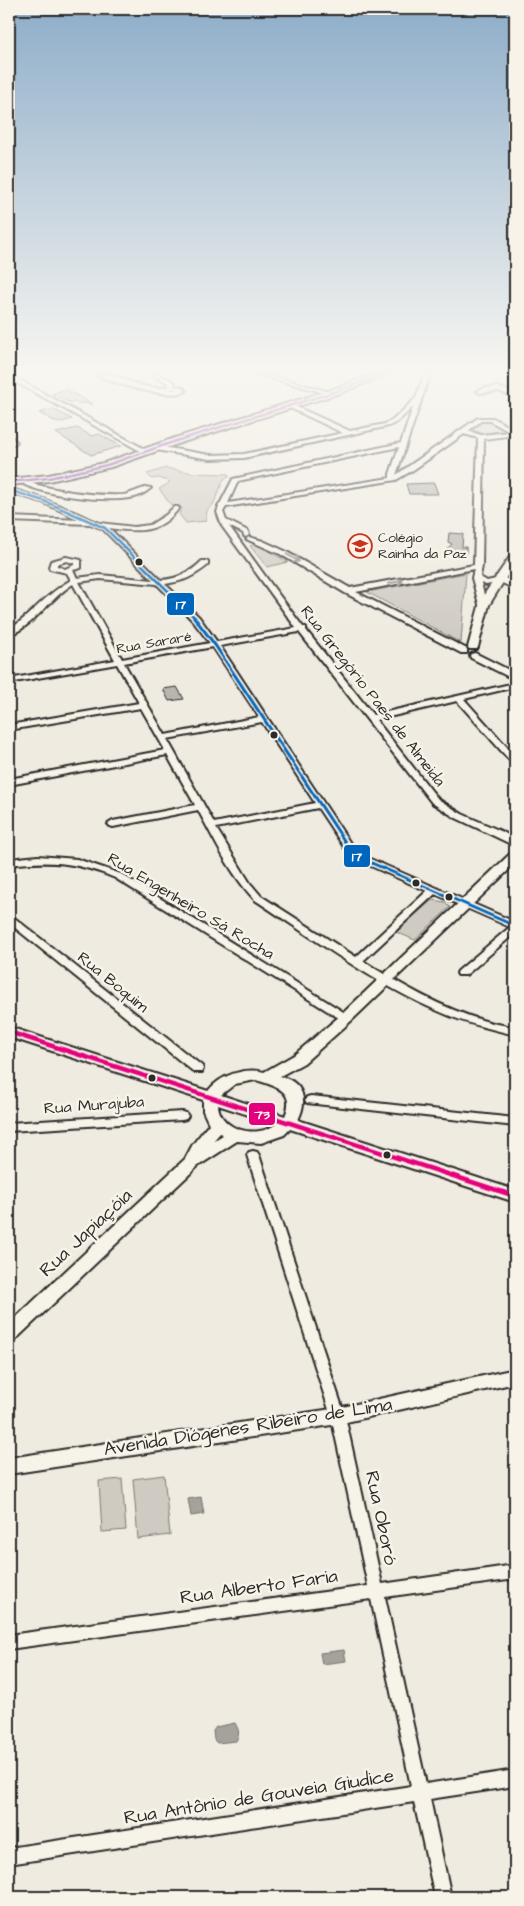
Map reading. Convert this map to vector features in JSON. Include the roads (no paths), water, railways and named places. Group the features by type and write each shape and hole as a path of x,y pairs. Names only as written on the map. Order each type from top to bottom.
{"main road":[{"path":"9,488 113,463"}],"street":[{"path":"221,506 235,480 315,463"},
{"path":"394,479 393,474 397,463"},
{"path":"221,506 376,483 394,479 418,463"},
{"path":"480,463 478,566 476,578 483,606"},
{"path":"21,485 115,496 133,495 148,488"},
{"path":"21,485 99,524 122,544 196,619 349,848 358,857 515,927 462,973"},
{"name":"Rua Gregório Paes de Almeida","path":"221,506 220,516 270,589 435,801 458,816 500,834 515,843"},
{"path":"9,519 99,524 131,528 154,527 166,521 176,508"},
{"path":"223,521 246,532 246,539"},
{"path":"234,539 263,542 280,550 348,591 447,641 476,652 513,675"},
{"name":"Rua Gregório Paes de Almeida","path":"244,551 246,539"},
{"path":"476,652 483,606 497,581 515,556"},
{"path":"9,632 29,620 56,592 74,581 98,577 159,583 188,576 206,563"},
{"path":"348,591 478,566"},
{"path":"68,570 210,826 241,879 258,898 387,979 458,1016 484,1025 515,1031"},
{"path":"476,578 486,583 497,581 513,585"},
{"name":"Rua Sararé","path":"9,681 303,629"},
{"path":"372,718 512,686"},
{"path":"458,697 515,761"},
{"path":"9,728 142,705"},
{"path":"161,738 264,719"},
{"path":"9,782 168,752"},
{"path":"210,826 320,805"},
{"path":"113,824 200,807"},
{"name":"Rua Gregório Paes de Almeida","path":"500,834 515,837"},
{"name":"Rua Engenheiro Sá Rocha","path":"9,862 40,857 64,859 92,865 118,876 346,1018"},
{"path":"267,1077 299,1059 346,1018 515,857"},
{"path":"357,960 433,891"},
{"name":"Rua Boquim","path":"9,918 198,1069"},
{"path":"9,1032 515,1196"},
{"path":"290,1089 299,1059"},
{"path":"244,1076 267,1077 280,1081 296,1096 298,1105 296,1114 291,1122 283,1129 258,1137 236,1134 218,1124 212,1116 210,1108 212,1097 225,1083 244,1076"},
{"path":"311,1100 515,1122"},
{"name":"Rua Murajuba","path":"9,1127 182,1116"},
{"name":"Rua Japiaçóia","path":"192,1162 199,1148 218,1124"},
{"name":"Rua Japiaçóia","path":"9,1335 192,1162 236,1134"},
{"name":"Rua Oboró","path":"253,1154 338,1416 443,1897"},
{"name":"Avenida Diógenes Ribeiro de Lima","path":"9,1466 338,1416 515,1376"},
{"name":"Rua Alberto Faria","path":"9,1642 515,1572"},
{"name":"Rua Antônio de Gouveia Giudice","path":"9,1856 515,1778"}],"place":[{"name":"Colégio Rainha da Paz","path":"360,546"}]}
